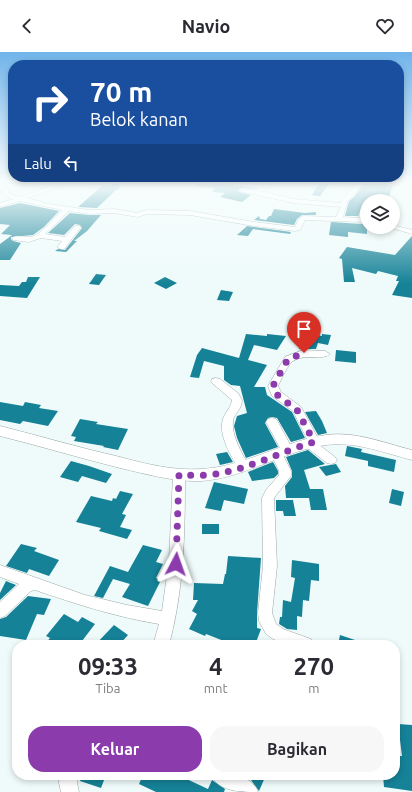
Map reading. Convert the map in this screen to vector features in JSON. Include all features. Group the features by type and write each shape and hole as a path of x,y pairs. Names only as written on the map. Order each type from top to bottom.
{"street":[{"path":"16,238 29,240 39,236 60,216"},
{"path":"205,216 295,229 298,228 300,221 303,218 360,220"},
{"path":"339,220 340,216"},
{"path":"61,247 77,227"},
{"path":"400,229 412,232"},
{"path":"39,236 67,239"},
{"path":"324,354 304,353 288,359 273,386 276,394 297,410 312,443 331,460"},
{"path":"216,381 234,395 237,400 235,410 228,420 228,427 233,445 243,466"},
{"path":"272,422 282,452 285,476 270,493 268,498 270,566 265,613 267,622 271,629 278,634 295,640"},
{"path":"0,432 141,468 179,475 216,474 282,452 326,440 348,440 412,455"},
{"path":"162,640 175,577 178,539 179,475"},
{"path":"0,571 85,601 127,612 167,618"},
{"path":"0,611 24,589 35,584"},
{"path":"68,780 70,792"},
{"path":"229,780 249,792"}],"building":[{"path":"0,216 55,216 44,227 33,235 11,237 13,241 21,243 10,260 0,260 0,244 12,235 1,234 10,225 0,224"},
{"path":"67,216 101,216 87,231 74,241 77,241 66,252 55,251 58,249 65,250 82,228 80,225 75,224 64,235 48,233"},
{"path":"259,216 260,219 266,220 269,216 301,216 297,219 294,225 254,220"},
{"path":"331,222 360,224 360,233 348,232 348,237 329,235"},
{"path":"247,226 291,232 290,234 253,229 248,236 237,235"},
{"path":"412,236 412,298 392,295 399,281 396,281 398,276 378,271 376,274 352,268 355,282 344,282 342,259 339,258 347,247 395,255"},
{"path":"96,274 106,275 99,285 89,284"},
{"path":"28,277 40,277 27,298 0,296 0,285 19,286 22,282 26,282"},
{"path":"165,277 177,283 166,289 154,283"},
{"path":"221,290 233,292 229,301 217,300"},
{"path":"304,333 322,336 322,334 331,335 328,345 318,343 316,349 299,349"},
{"path":"246,334 286,336 277,350 254,345 248,360 267,365 254,387 265,387 267,395 292,412 305,438 291,442 277,418 268,418 265,423 278,447 246,458 237,438 234,426 237,416 247,413 240,386 231,385 224,380 224,366 204,361 199,378 190,377 197,355 202,348 239,358"},
{"path":"336,350 356,352 356,363 335,361"},
{"path":"0,402 23,406 25,402 41,405 39,408 58,411 48,426 23,421 20,424 0,420"},
{"path":"316,411 327,433 318,435 305,412"},
{"path":"80,419 98,422 96,424 128,429 118,450 74,441 76,437 71,436"},
{"path":"347,446 362,449 361,452 396,460 394,472 368,466 368,461 345,456"},
{"path":"308,450 325,464 304,470 310,489 323,489 327,510 311,510 309,498 286,498 285,486 292,477 292,471 286,457"},
{"path":"227,452 233,462 220,465 216,454"},
{"path":"71,461 112,474 106,483 82,476 78,482 60,477"},
{"path":"273,462 278,471 278,474 274,478 252,481 248,472"},
{"path":"336,464 341,472 326,476 319,467"},
{"path":"214,482 248,489 244,504 224,500 221,511 205,508"},
{"path":"392,489 404,492 401,506 389,503"},
{"path":"120,491 133,494 122,514 126,515 120,527 132,530 127,539 99,531 101,528 76,522 91,496 112,501 113,498 116,499"},
{"path":"276,500 293,500 296,516 284,516 283,511 276,511"},
{"path":"202,524 219,524 219,534 202,534"},
{"path":"21,544 37,548 34,551 59,560 49,576 29,569 27,573 6,566"},
{"path":"143,545 162,550 156,562 163,564 156,578 161,580 148,606 122,597 130,584 113,579 103,598 94,596 110,566 128,572"},
{"path":"228,556 261,558 257,628 261,629 257,640 221,640 206,634 205,636 189,629 197,614 192,611 198,600 193,600 194,583 223,584"},
{"path":"292,560 319,564 319,581 311,580 309,601 303,600 302,617 297,616 297,630 287,629 279,624 280,617 282,617 283,600 291,602 295,578 291,577"},
{"path":"6,581 16,585 0,600 0,593"},
{"path":"28,596 51,599 44,615 37,614 26,640 0,636 0,619 6,617"},
{"path":"64,614 78,622 82,617 95,624 83,640 48,640 50,638 46,636"},
{"path":"114,625 128,635 124,640 100,640"},
{"path":"340,635 355,640 339,640"},
{"path":"400,724 412,725 412,791 384,787 383,780 400,780 400,756 402,756"},
{"path":"80,780 104,780 101,788"},
{"path":"141,780 189,780 208,789 212,780 225,789 224,792 156,792 139,784"},
{"path":"251,780 264,780 259,791"}],"route":[{"path":"176,564 179,475 216,474 234,470 287,450 314,442 297,410 281,399 273,391 274,381 288,359 292,356 304,353"}]}
